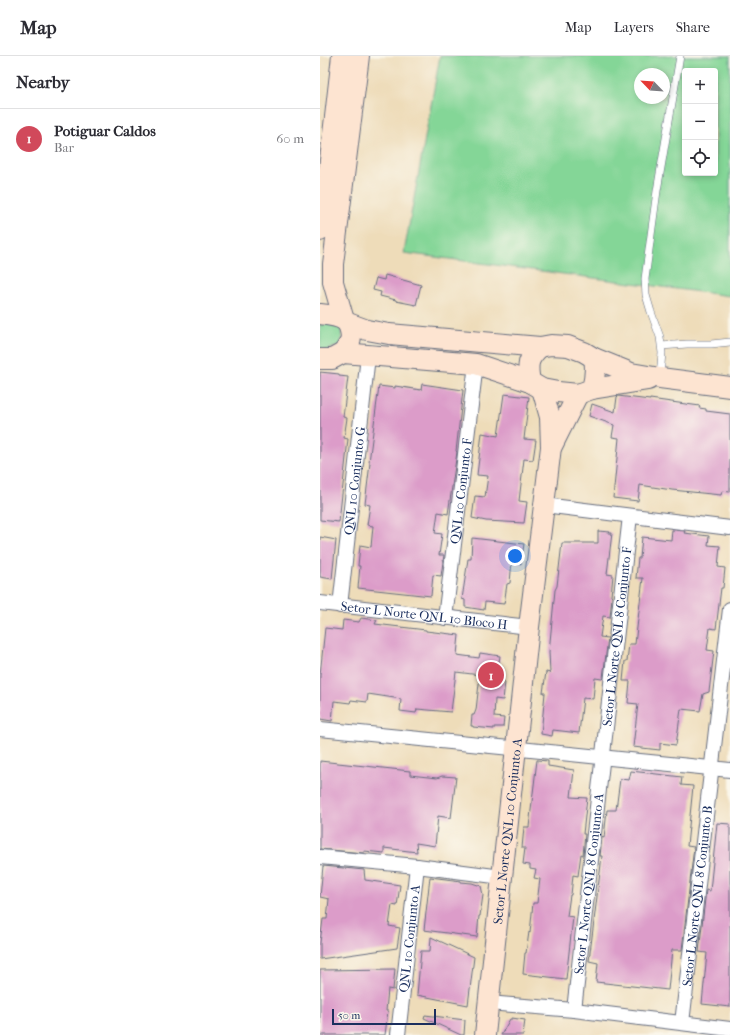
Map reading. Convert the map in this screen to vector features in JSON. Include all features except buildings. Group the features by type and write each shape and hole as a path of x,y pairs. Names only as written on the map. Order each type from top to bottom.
{"main road":[{"path":"320,231 328,178 342,56"},
{"path":"320,359 332,359 343,353 351,340 350,331 333,282 332,264 359,56"},
{"path":"320,314 367,330 388,334 540,347 550,344 568,346 631,373 730,387"},
{"path":"540,347 532,354 528,372 550,417 552,447"},
{"path":"343,353 476,364 536,386 558,392 585,391 660,378"},
{"path":"552,447 585,391 595,380 596,372 594,358"},
{"name":"Setor L Norte QNL 10 Conjunto A","path":"485,1035 529,627 552,447"}],"street":[{"name":"QNL 10 Conjunto G","path":"340,606 368,356"},
{"name":"QNL 10 Conjunto F","path":"445,618 476,364"},
{"path":"544,505 730,528"},
{"name":"Setor L Norte QNL 8 Conjunto F","path":"603,757 630,516"},
{"name":"Setor L Norte QNL 10 Bloco H","path":"320,603 529,627"},
{"name":"Setor L Norte QNL 8 Conjunto B","path":"682,1023 730,609"},
{"path":"320,729 730,770"},
{"name":"Setor L Norte QNL 8 Conjunto A","path":"574,1010 603,757"},
{"path":"320,857 417,866 502,877"},
{"name":"QNL 10 Conjunto A","path":"398,1035 417,866"},
{"path":"488,1003 574,1010 730,1029"}],"lane":[{"path":"660,378 662,353 660,337 646,295 645,279 658,183 680,56"},
{"path":"661,346 730,342"}],"green space":[{"path":"440,56 730,56 730,296 404,253"},
{"path":"320,321 341,328 342,345 320,352"}],"place":[{"name":"Potiguar Caldos","path":"491,675"}]}
